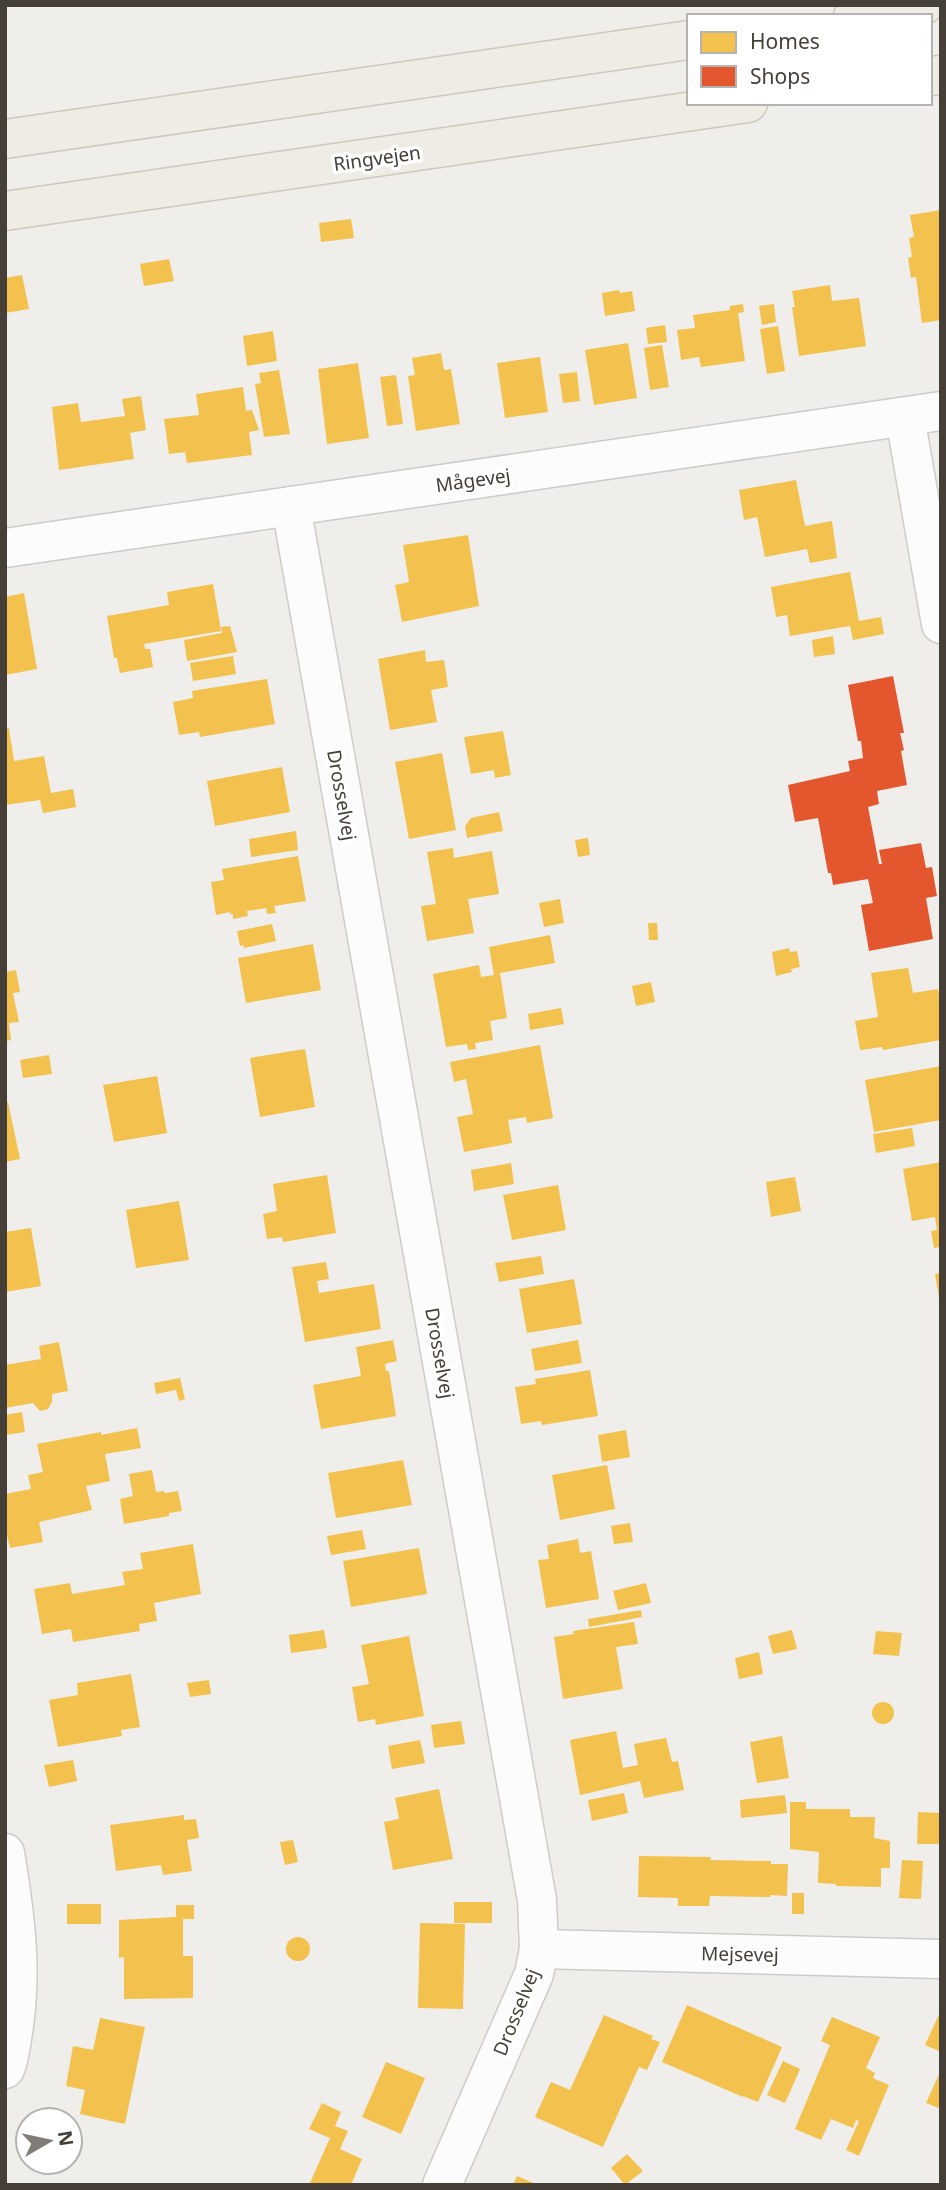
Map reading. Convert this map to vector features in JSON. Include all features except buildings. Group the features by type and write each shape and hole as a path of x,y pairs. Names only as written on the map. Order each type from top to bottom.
{"main road":[{"path":"866,14 925,5"},
{"path":"5,139 687,40"},
{"name":"Ringvejen","path":"5,211 734,105"}],"street":[{"name":"Mågevej","path":"5,548 923,414"},
{"path":"923,414 941,624"},
{"name":"Drosselvej","path":"291,506 537,1899 539,1949 534,1974 442,2185"},
{"path":"5,1853 16,1914 18,1956 18,2002 5,2069"},
{"name":"Mejsevej","path":"539,1949 941,1959"}]}
